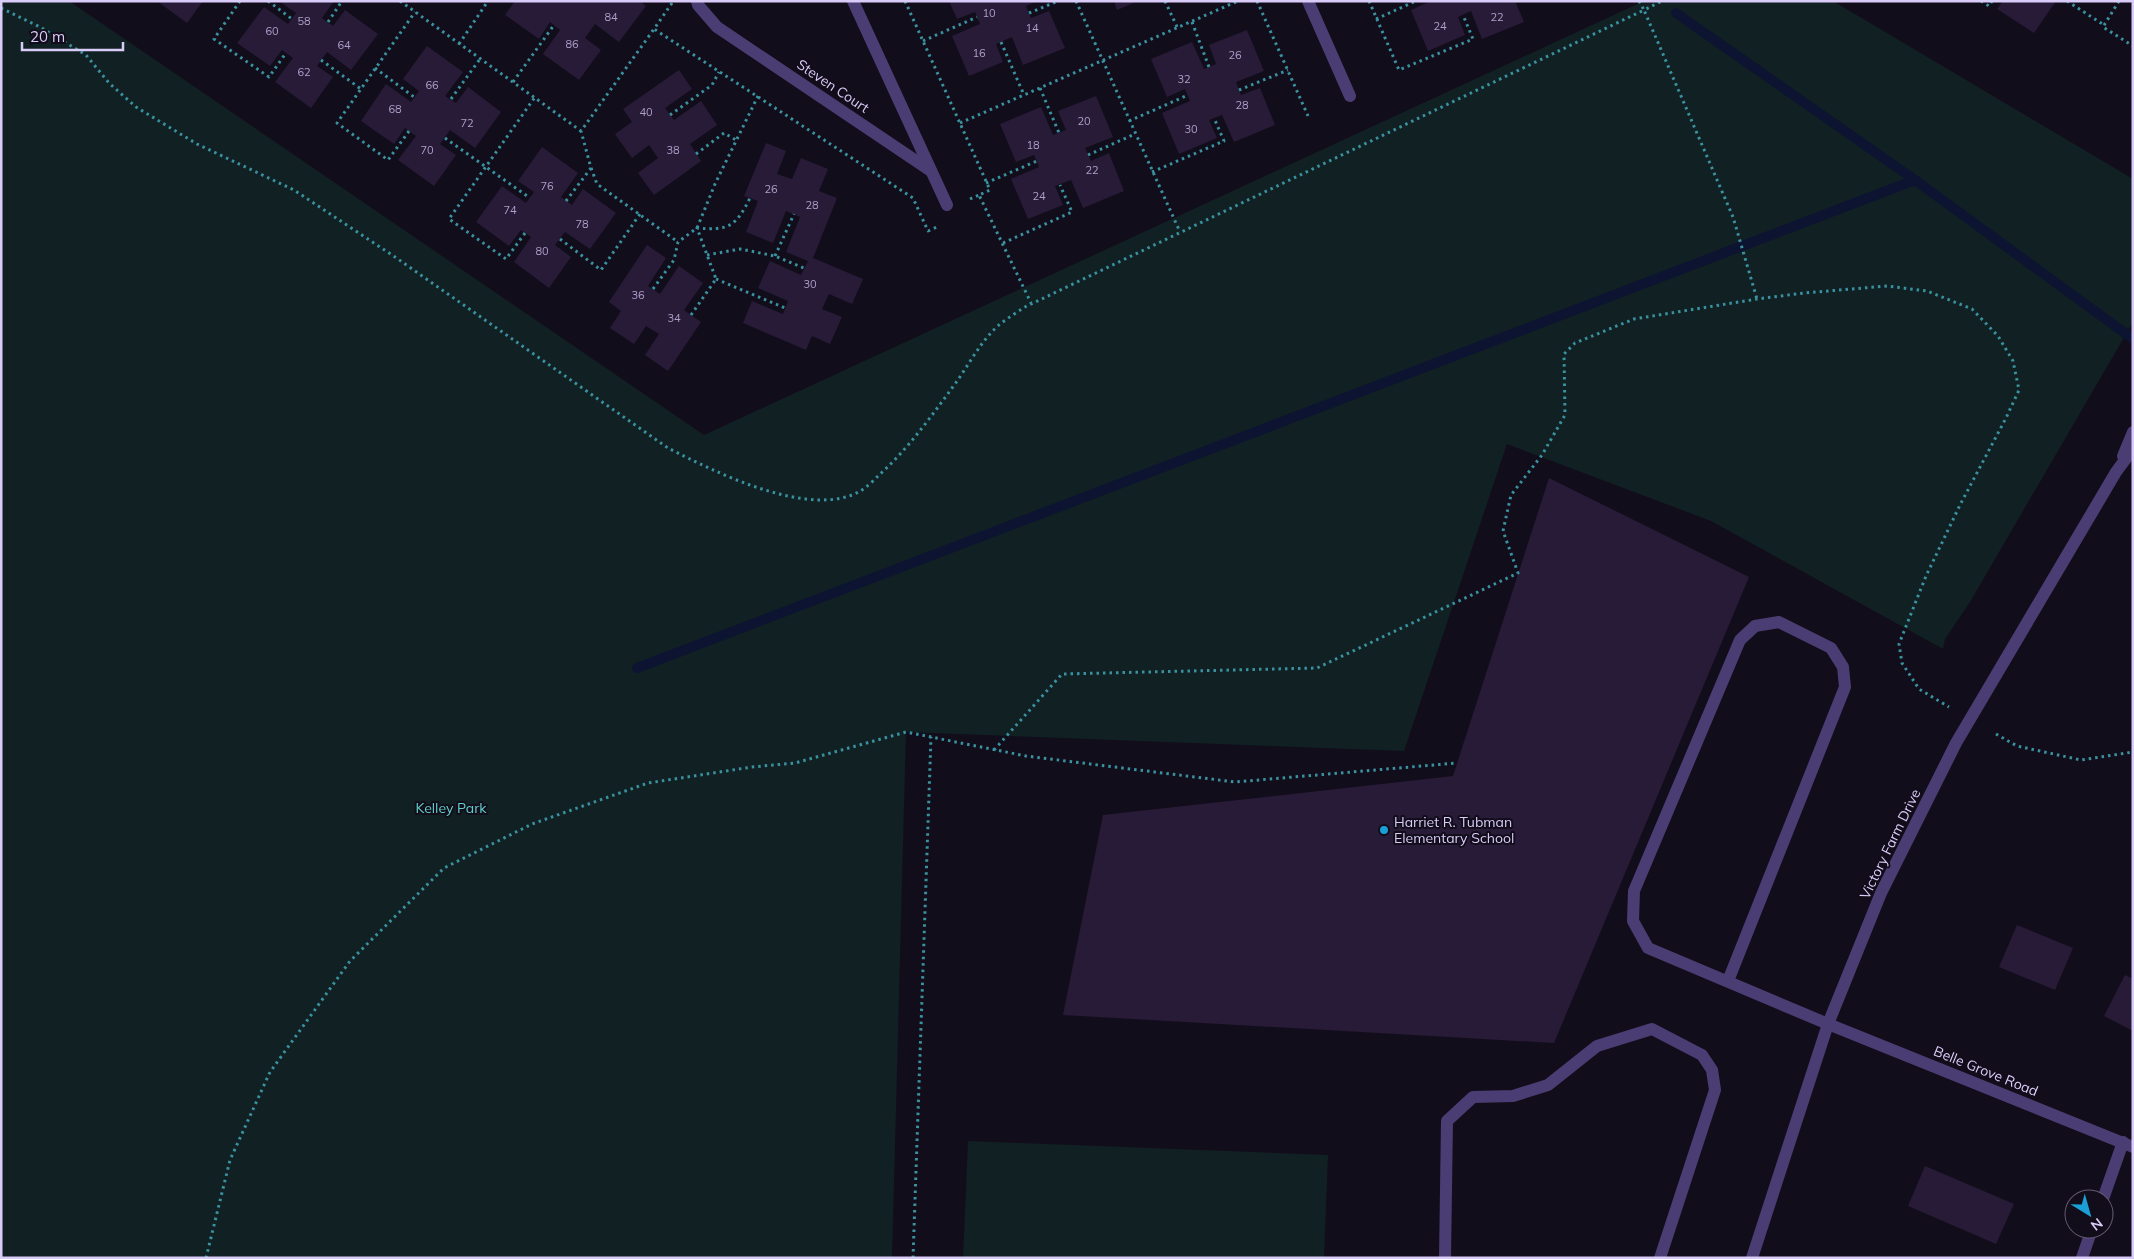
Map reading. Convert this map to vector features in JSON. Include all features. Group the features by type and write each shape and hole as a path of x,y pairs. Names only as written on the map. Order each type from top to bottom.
{"street":[{"name":"Steven Court","path":"698,1 698,5 717,27 931,171"},
{"path":"853,1 947,205"},
{"path":"1308,1 1350,96"},
{"name":"Victory Farm Drive","path":"2116,472 2133,432"},
{"name":"Victory Farm Drive","path":"1752,1258 1828,1024 1881,893 1956,743 2116,472 2133,448"},
{"name":"Belle Grove Road","path":"1728,981 1845,688 1843,666 1831,648 1779,622 1756,626 1740,640 1634,891 1633,921 1648,948 1828,1024 2128,1145"},
{"path":"1445,1258 1446,1122 1473,1097 1513,1096 1548,1085 1597,1046 1652,1029 1702,1055 1712,1070 1715,1090 1660,1258"},
{"path":"2108,1189 2128,1145"},
{"path":"2082,1258 2089,1239"}],"path":[{"path":"234,1 239,3 214,38 268,77 286,54"},
{"path":"268,1 292,19"},
{"path":"328,22 342,1"},
{"path":"400,1 581,131 597,184 678,242"},
{"path":"459,44 488,1"},
{"path":"581,131 674,1"},
{"path":"905,1 990,190 960,203"},
{"path":"1029,13 1058,1"},
{"path":"1076,1 1180,232"},
{"path":"1165,1 1178,29"},
{"path":"960,123 1178,29 1238,1"},
{"path":"1257,1 1308,116"},
{"path":"1369,1 1399,70 1473,39 1463,15"},
{"path":"1376,19 1416,1"},
{"path":"1639,1 1736,227 1756,299"},
{"path":"1,8 40,27 86,55 109,83 136,107 197,144 294,190 387,252 668,448 713,472 758,488 807,500 842,498 862,490 897,459 953,387 985,341 1000,324 1031,304 1662,1"},
{"path":"1982,1 1989,6 1992,1"},
{"path":"2067,1 2104,25 2103,28 2133,46"},
{"path":"2104,25 2119,1"},
{"path":"410,131 388,160 338,123 415,12"},
{"path":"923,41 977,17"},
{"path":"1192,22 1209,67"},
{"path":"513,82 554,25"},
{"path":"654,29 913,198 928,230 943,224"},
{"path":"1001,42 1024,95"},
{"path":"451,99 480,59"},
{"path":"321,60 361,89"},
{"path":"375,68 414,97"},
{"path":"1239,90 1288,70"},
{"path":"670,115 712,84 720,72"},
{"path":"1040,88 1059,133"},
{"path":"653,289 674,260 678,242 697,228 715,184 758,96"},
{"path":"1130,121 1188,96"},
{"path":"525,233 506,259 449,219 534,97"},
{"path":"1152,172 1224,141 1214,118"},
{"path":"696,154 724,133 736,140"},
{"path":"1088,155 1135,134"},
{"path":"444,138 530,198"},
{"path":"986,183 1037,161"},
{"path":"566,201 591,168"},
{"path":"1003,243 1072,212 1060,185"},
{"path":"979,195 1031,304"},
{"path":"697,228 716,230 731,225 741,217 750,198"},
{"path":"560,239 602,270 640,214"},
{"path":"775,256 794,214"},
{"path":"697,228 716,279 785,308"},
{"path":"707,255 740,249 775,256 804,268"},
{"path":"691,315 716,279"},
{"path":"994,750 1062,674 1317,668 1518,572 1503,531 1511,495 1542,455 1565,415 1564,354 1576,342 1634,319 1756,299 1887,286 1927,291 1972,309 1998,336 2013,360 2019,390 1926,576 1899,644 1902,663 1919,689 1949,708"},
{"path":"206,1258 230,1160 270,1072 350,961 444,868 532,824 648,783 752,767 795,763 906,732 1026,756 1235,782 1457,763"},
{"path":"1996,734 2018,746 2081,760 2133,752"},
{"path":"913,1258 931,737"}],"green space":[{"name":"Kelley Park","path":"1,1 69,1 704,435 1644,1 1833,1 2133,179 2133,322 1970,602 1945,639 1943,649 1711,521 1507,444 1404,751 906,732 892,1258 1,1258"},
{"path":"968,1141 1328,1155 1324,1258 963,1258"}],"building":[{"path":"157,1 203,1 187,23"},
{"path":"279,1 334,1 322,18 333,26 345,10 378,34 351,70 327,52 317,66 333,77 311,108 275,82 293,58 282,50 270,66 237,43 264,7 288,24 296,13"},
{"path":"515,1 640,1 646,6 619,42 595,24 585,38 601,50 579,80 543,54 560,30 550,22 539,39 505,15"},
{"path":"949,1 1037,1 1026,6 1031,18 1049,11 1065,48 1023,65 1012,37 996,44 1003,62 969,76 952,36 980,24 975,12 957,19"},
{"path":"1114,1 1138,1 1117,10"},
{"path":"1431,1 1515,1 1524,22 1482,39 1471,11 1458,17 1465,35 1428,51 1411,10"},
{"path":"2003,1 2056,1 2034,33 1997,9"},
{"path":"1247,30 1264,71 1236,82 1241,95 1260,88 1275,125 1234,142 1222,115 1209,120 1217,138 1179,154 1162,113 1190,101 1185,89 1167,97 1151,59 1192,42 1204,69 1216,64 1209,45"},
{"path":"427,46 463,72 445,96 456,103 468,87 501,112 475,148 450,130 440,144 456,155 434,186 398,160 416,136 405,128 394,144 361,121 386,84 411,102 419,91 403,79"},
{"path":"679,70 692,89 665,108 674,120 701,101 717,125 690,144 701,161 654,195 638,173 658,158 649,145 632,158 615,134 632,122 623,109"},
{"path":"1096,96 1113,137 1085,148 1091,161 1109,153 1124,191 1083,208 1071,180 1055,186 1063,205 1028,219 1011,179 1039,167 1034,155 1016,162 1000,124 1041,107 1053,135 1066,130 1058,111"},
{"path":"766,143 786,151 777,174 792,179 801,158 828,169 819,191 837,198 813,258 863,279 852,304 829,294 822,309 842,317 830,344 812,336 806,350 743,323 752,301 783,314 788,301 758,288 770,261 801,275 808,261 786,252 800,217 786,211 773,243 746,232 758,201 744,196"},
{"path":"542,147 578,173 561,197 572,205 583,189 616,213 590,249 565,232 555,245 571,257 549,288 514,262 531,237 521,230 509,246 476,222 502,186 526,203 534,192 518,181"},
{"path":"647,245 666,258 648,286 660,294 679,266 703,283 684,310 701,322 668,371 645,355 659,334 646,326 634,344 610,328 621,311 609,302"},
{"path":"1549,478 1749,577 1554,1043 1063,1015 1103,815 1453,776"},
{"path":"2017,925 2073,948 2055,990 1999,967"},
{"path":"2125,975 2133,979 2133,1031 2104,1016"},
{"path":"1925,1166 2014,1204 1996,1244 1908,1206"}],"waterway":[{"path":"1676,13 1915,180 2133,339"},
{"path":"637,668 1915,180"}],"place":[{"name":"Harriet R. Tubman Elementary School","path":"1384,830"}]}
